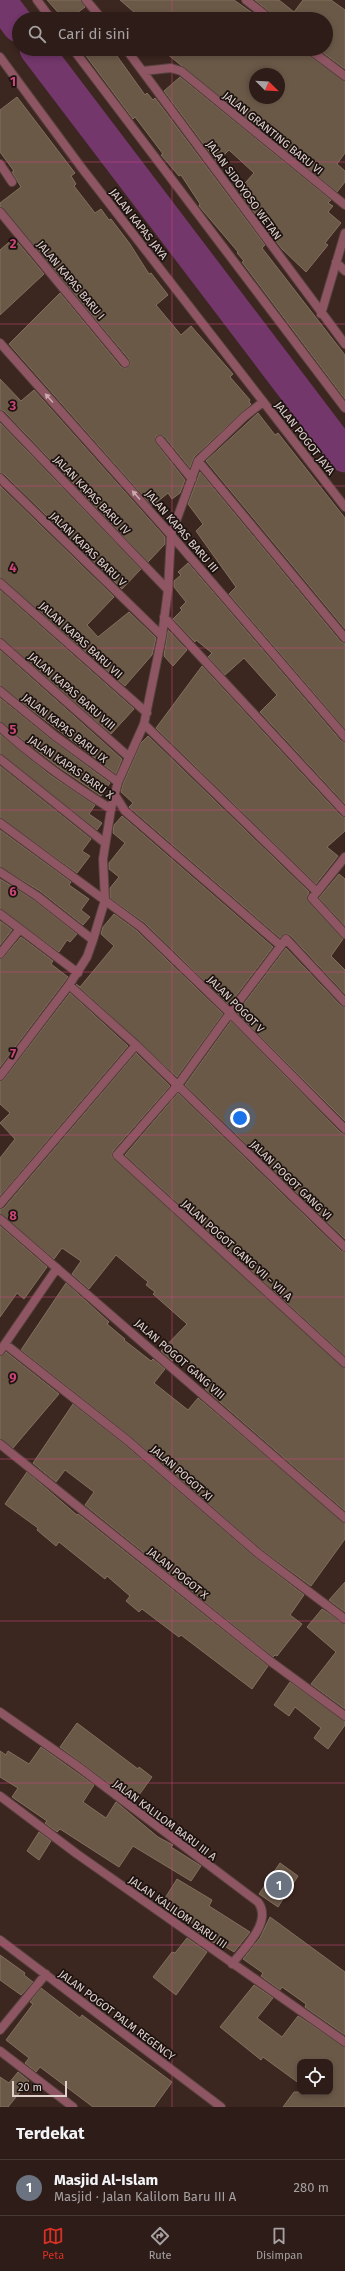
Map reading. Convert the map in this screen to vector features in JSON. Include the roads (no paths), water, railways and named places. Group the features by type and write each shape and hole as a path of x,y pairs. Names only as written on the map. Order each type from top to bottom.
{"street":[{"path":"37,0 46,12"},
{"path":"86,0 96,12"},
{"path":"246,0 261,12"},
{"path":"78,56 345,408"},
{"name":"JALAN SIDOYOSO WETAN","path":"131,56 321,314 345,344"},
{"path":"318,56 345,76"},
{"name":"JALAN KAPAS JAYA","path":"0,57 81,167 263,402"},
{"name":"JALAN GRANTING BARU VI","path":"143,71 171,68 181,71 345,205"},
{"path":"0,164 12,182"},
{"name":"JALAN KAPAS BARU I","path":"0,212 126,363"},
{"path":"321,314 345,233"},
{"path":"336,262 345,271"},
{"name":"JALAN KAPAS BARU III","path":"0,343 171,535 345,737"},
{"path":"0,1076 78,973 94,940 105,900 102,859 111,809 118,782 144,724 162,636 168,590 171,535 198,461 245,416 263,402"},
{"name":"JALAN POGOT JAYA","path":"263,402 345,507"},
{"name":"JALAN KAPAS BARU IV","path":"0,416 168,590"},
{"path":"160,440 192,479"},
{"path":"198,461 345,638"},
{"name":"JALAN KAPAS BARU V","path":"0,478 162,636"},
{"name":"JALAN KAPAS BARU VII","path":"0,583 146,713"},
{"path":"164,617 345,812"},
{"name":"JALAN KAPAS BARU VIII","path":"0,643 129,757"},
{"name":"JALAN KAPAS BARU IX","path":"0,691 55,736 118,782"},
{"path":"144,724 314,895 345,934"},
{"name":"JALAN KAPAS BARU X","path":"0,727 17,742 81,790 111,809"},
{"path":"0,759 105,843"},
{"path":"115,795 125,811 282,946"},
{"path":"0,823 105,900"},
{"path":"314,895 345,857"},
{"path":"0,872 37,896 94,940"},
{"name":"JALAN POGOT V","path":"105,900 141,927 230,1013 345,1129"},
{"path":"0,914 78,973"},
{"path":"0,954 20,929"},
{"path":"178,1086 230,1013 286,939 345,1002"},
{"name":"JALAN POGOT GANG VI","path":"69,985 136,1045 345,1247"},
{"path":"0,1204 136,1045"},
{"name":"JALAN POGOT GANG VII - VII A","path":"178,1086 118,1152 119,1157 345,1363"},
{"name":"JALAN POGOT GANG VIII","path":"0,1219 345,1518"},
{"path":"3,1347 57,1268"},
{"name":"JALAN POGOT XI","path":"3,1347 127,1440 259,1554 345,1619"},
{"name":"JALAN POGOT X","path":"0,1444 270,1661 345,1716"},
{"name":"JALAN KALILOM BARU III A","path":"0,1712 76,1766 258,1902 262,1908 263,1916 260,1924 232,1964"},
{"name":"JALAN KALILOM BARU III","path":"0,1796 77,1854 345,2042"},
{"name":"JALAN POGOT PALM REGENCY","path":"0,1940 221,2107"},
{"path":"0,2030 46,1974"},
{"path":"0,2051 73,2107"}],"waterway":[{"path":"0,1 12,17"},
{"path":"41,56 345,456"}],"place":[{"name":"Masjid Al-Islam","path":"279,1885"}]}
